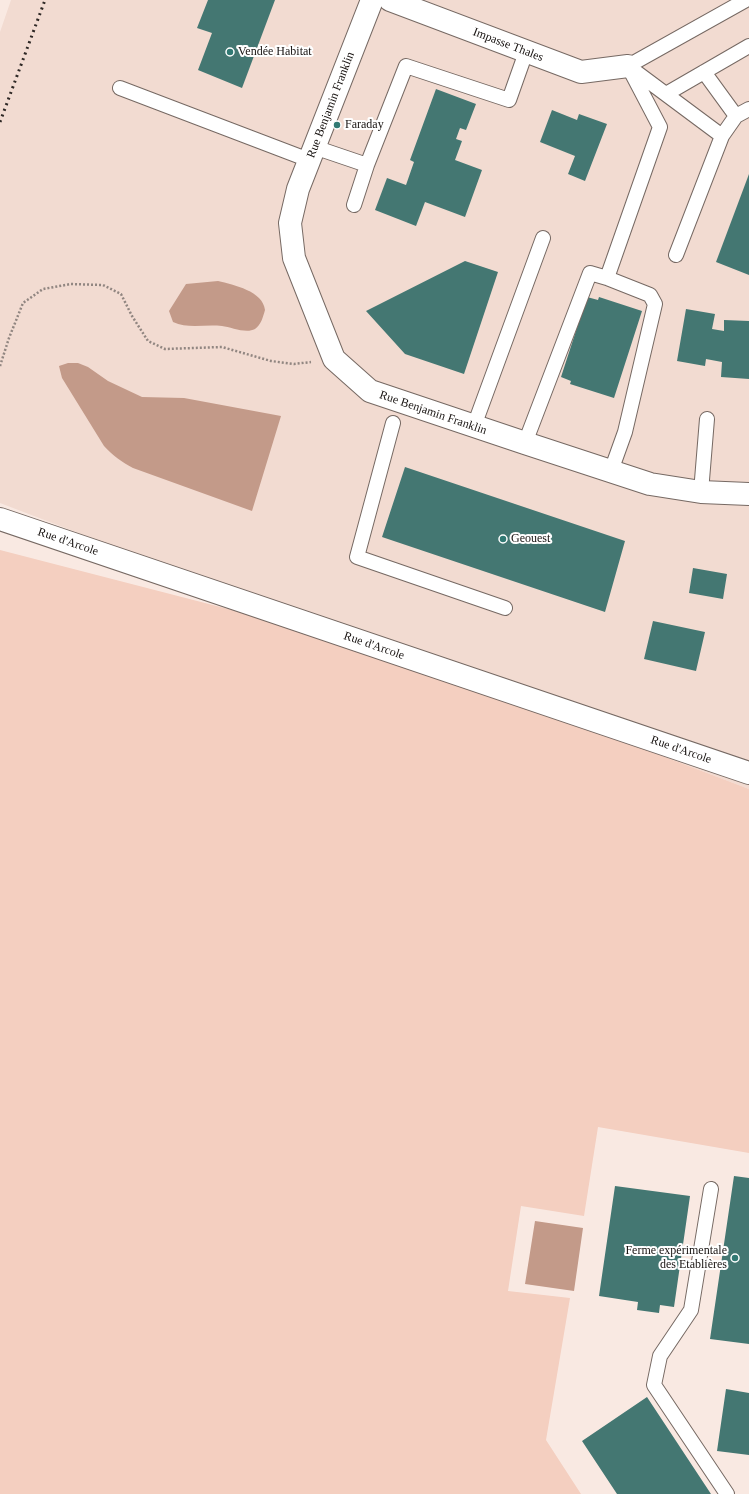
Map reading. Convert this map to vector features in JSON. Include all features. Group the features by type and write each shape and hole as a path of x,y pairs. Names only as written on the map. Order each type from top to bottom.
{"street":[{"name":"Rue Benjamin Franklin","path":"372,0 298,189 290,223 294,258 334,359 370,391 650,484 701,492 749,494"},
{"name":"Impasse Thales","path":"390,0 581,72 628,66"},
{"name":"Rue d'Arcole","path":"0,519 749,773"}],"lane":[{"path":"628,66 746,0"},
{"path":"666,94 749,46"},
{"path":"354,205 367,165 406,66 509,100 526,52"},
{"path":"628,66 722,136"},
{"path":"607,278 660,127 628,66"},
{"path":"704,72 736,116"},
{"path":"120,88 312,154 367,165"},
{"path":"676,255 722,136 736,116 749,109"},
{"path":"474,426 543,238"},
{"path":"525,443 590,273 607,278 650,295 655,304 625,432 611,471"},
{"path":"701,492 707,420"},
{"path":"393,423 357,557 505,608"},
{"path":"711,1189 691,1310 660,1356 654,1385 727,1494"}],"path":[{"path":"0,366 23,303 43,289 71,284 104,285 121,294 132,316 148,341 165,349 222,347 271,361 294,364 311,362"}],"shaded area":[{"path":"11,0 749,0 749,789 0,503 0,32"},
{"path":"218,281 247,290 259,298 263,303 265,310 262,321 255,329 243,331 222,326 191,326 173,322 169,311 186,284"},
{"path":"68,363 78,363 88,367 108,381 142,397 184,398 281,416 252,511 133,468 114,456 104,446 62,378 59,366"},
{"path":"0,550 379,648 749,789 749,1153 598,1127 584,1216 521,1206 508,1291 570,1298 546,1440 581,1494 0,1494"},
{"path":"535,1221 583,1228 574,1291 525,1284"}],"building":[{"name":"Vendée Habitat","path":"208,0 275,0 242,88 198,70 212,33 197,28"},
{"path":"436,89 476,104 466,130 460,128 456,139 462,141 455,160 482,170 465,217 425,202 416,226 375,210 387,178 406,185 414,162 410,160"},
{"path":"552,110 577,120 579,114 607,124 585,181 568,174 575,156 540,142"},
{"path":"749,174 749,275 716,262"},
{"path":"465,261 498,272 464,374 405,354 366,311"},
{"path":"587,297 598,300 599,297 642,311 614,398 570,384 571,381 561,377"},
{"path":"686,309 715,314 712,329 724,331 724,320 749,321 749,379 721,377 722,362 706,359 705,366 677,361"},
{"name":"Geouest","path":"405,467 625,541 605,612 382,537"},
{"path":"693,568 727,574 723,599 689,593"},
{"path":"653,621 705,632 696,671 644,659"},
{"name":"Ferme expérimentale des Etablières","path":"734,1176 749,1178 749,1344 710,1339"},
{"path":"615,1186 690,1196 674,1307 660,1305 659,1313 637,1310 638,1302 599,1296"},
{"path":"726,1389 749,1393 749,1455 717,1451"},
{"path":"647,1397 711,1494 617,1494 582,1441"}],"railway":[{"path":"0,122 45,0"}],"place":[{"name":"Vendée Habitat","path":"230,52"},
{"name":"Faraday","path":"337,125"},
{"name":"Geouest","path":"503,539"},
{"name":"Ferme expérimentale des Etablières","path":"735,1258"}]}
